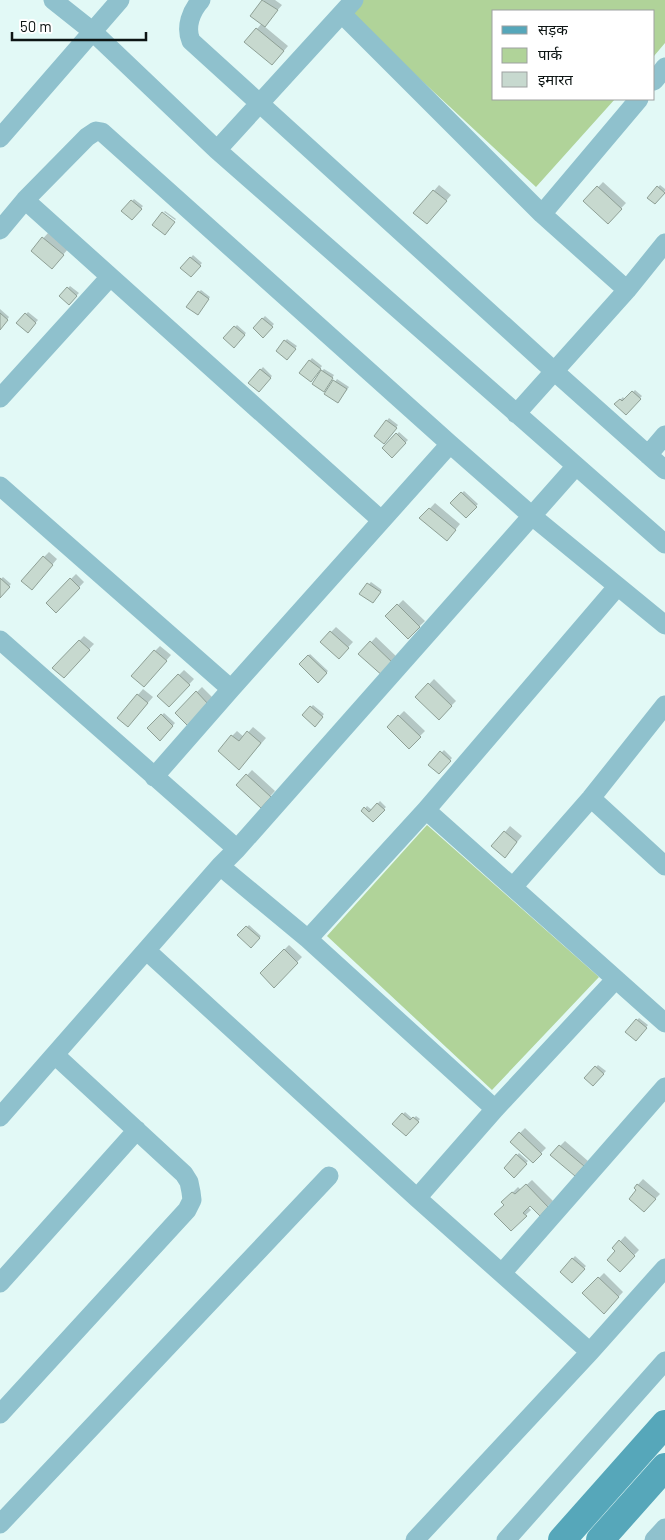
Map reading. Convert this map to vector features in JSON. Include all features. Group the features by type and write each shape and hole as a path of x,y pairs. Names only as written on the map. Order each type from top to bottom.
{"street":[{"path":"53,0 92,31 217,150 665,544"},
{"path":"0,138 120,0"},
{"path":"201,0 196,6 189,22 188,33 191,41 665,470"},
{"path":"217,150 354,0"},
{"path":"342,14 542,214 627,290"},
{"path":"655,80 665,68"},
{"path":"542,214 638,100"},
{"path":"0,230 25,200 87,137 96,131 102,132 532,516 665,625"},
{"path":"25,200 382,520"},
{"path":"516,414 627,290 665,243"},
{"path":"0,398 110,277"},
{"path":"648,455 665,435"},
{"path":"154,777 450,444"},
{"path":"0,1117 220,866 576,466"},
{"path":"0,486 231,689"},
{"path":"308,939 426,810 618,587"},
{"path":"0,640 237,849"},
{"path":"513,886 591,798 665,705"},
{"path":"591,798 665,866"},
{"path":"426,810 665,1023"},
{"path":"220,866 308,939 494,1109"},
{"path":"147,951 417,1198 590,1352"},
{"path":"417,1198 494,1109 616,980"},
{"path":"0,1414 156,1245 187,1210 192,1200 189,1182 184,1174 55,1055"},
{"path":"502,1273 665,1087"},
{"path":"0,1283 137,1130"},
{"path":"0,1524 329,1176"},
{"path":"415,1540 590,1352 665,1268"},
{"path":"506,1540 665,1361"},
{"path":"562,1540 665,1424"},
{"path":"600,1540 665,1467"},
{"path":"654,1540 665,1528"}],"green space":[{"path":"363,0 665,0 665,43 655,55 655,10 492,10 492,100 614,100 536,187 350,14"},
{"path":"427,825 599,977 492,1090 327,936"}],"building":[{"path":"262,0 278,10 265,27 250,16"},
{"path":"256,28 284,51 272,65 244,42"},
{"path":"597,186 622,209 608,224 583,201"},
{"path":"657,186 665,193 655,204 647,198"},
{"path":"433,190 447,201 427,224 413,213"},
{"path":"131,200 142,209 132,220 121,211"},
{"path":"162,212 175,222 165,235 152,225"},
{"path":"42,237 64,255 52,269 31,251"},
{"path":"190,257 201,266 191,277 180,268"},
{"path":"67,287 77,296 69,305 59,296"},
{"path":"198,291 209,299 198,315 186,307"},
{"path":"0,313 8,320 0,330"},
{"path":"25,313 36,323 28,333 16,323"},
{"path":"262,318 273,327 263,338 253,328"},
{"path":"234,326 245,335 234,348 223,338"},
{"path":"284,340 296,349 287,360 276,351"},
{"path":"309,360 321,369 311,382 299,373"},
{"path":"260,369 271,378 259,392 248,383"},
{"path":"321,370 333,378 324,392 312,384"},
{"path":"333,380 347,389 338,403 324,394"},
{"path":"632,391 641,399 626,415 614,404 620,399 622,401"},
{"path":"386,420 397,428 384,444 374,436"},
{"path":"396,433 406,443 392,458 382,448"},
{"path":"461,492 477,507 466,518 450,503"},
{"path":"429,508 456,530 447,541 419,518"},
{"path":"43,556 53,565 32,590 21,581"},
{"path":"0,578 10,587 0,598"},
{"path":"70,578 80,588 56,613 46,603"},
{"path":"367,583 381,592 373,603 359,594"},
{"path":"397,604 420,627 408,639 385,616"},
{"path":"330,631 349,648 339,659 320,642"},
{"path":"79,640 90,650 64,678 52,668"},
{"path":"370,641 395,665 384,677 358,654"},
{"path":"154,650 167,661 144,687 131,676"},
{"path":"308,655 327,673 318,683 299,664"},
{"path":"178,674 190,685 169,707 157,696"},
{"path":"428,683 452,706 439,720 415,697"},
{"path":"196,691 209,705 188,726 175,713"},
{"path":"137,694 148,703 128,727 117,718"},
{"path":"310,706 323,717 315,727 302,715"},
{"path":"161,714 173,726 160,741 147,728"},
{"path":"398,715 421,737 409,749 387,727"},
{"path":"247,731 261,743 239,770 218,751 231,735 239,741"},
{"path":"440,751 451,761 439,774 428,765"},
{"path":"246,774 271,797 261,808 236,785"},
{"path":"377,803 385,810 373,822 361,811 364,807 369,812"},
{"path":"504,831 517,842 505,858 491,846"},
{"path":"246,926 260,938 251,948 237,935"},
{"path":"284,949 298,963 274,988 260,973"},
{"path":"636,1019 647,1028 636,1041 625,1032"},
{"path":"595,1066 604,1074 593,1086 584,1078"},
{"path":"402,1113 410,1120 413,1117 419,1122 406,1136 392,1124"},
{"path":"519,1132 542,1154 533,1163 510,1142"},
{"path":"559,1145 584,1166 575,1176 550,1155"},
{"path":"516,1154 527,1164 514,1178 504,1168"},
{"path":"526,1184 548,1207 540,1216 530,1206 523,1213 527,1216 511,1231 494,1214 504,1205 501,1202 512,1192 515,1194"},
{"path":"637,1184 656,1199 644,1212 629,1199 636,1190 634,1188"},
{"path":"619,1240 635,1256 620,1272 607,1260 615,1251 612,1248"},
{"path":"572,1258 585,1269 572,1283 560,1272"},
{"path":"598,1277 619,1297 604,1314 582,1293"}]}
